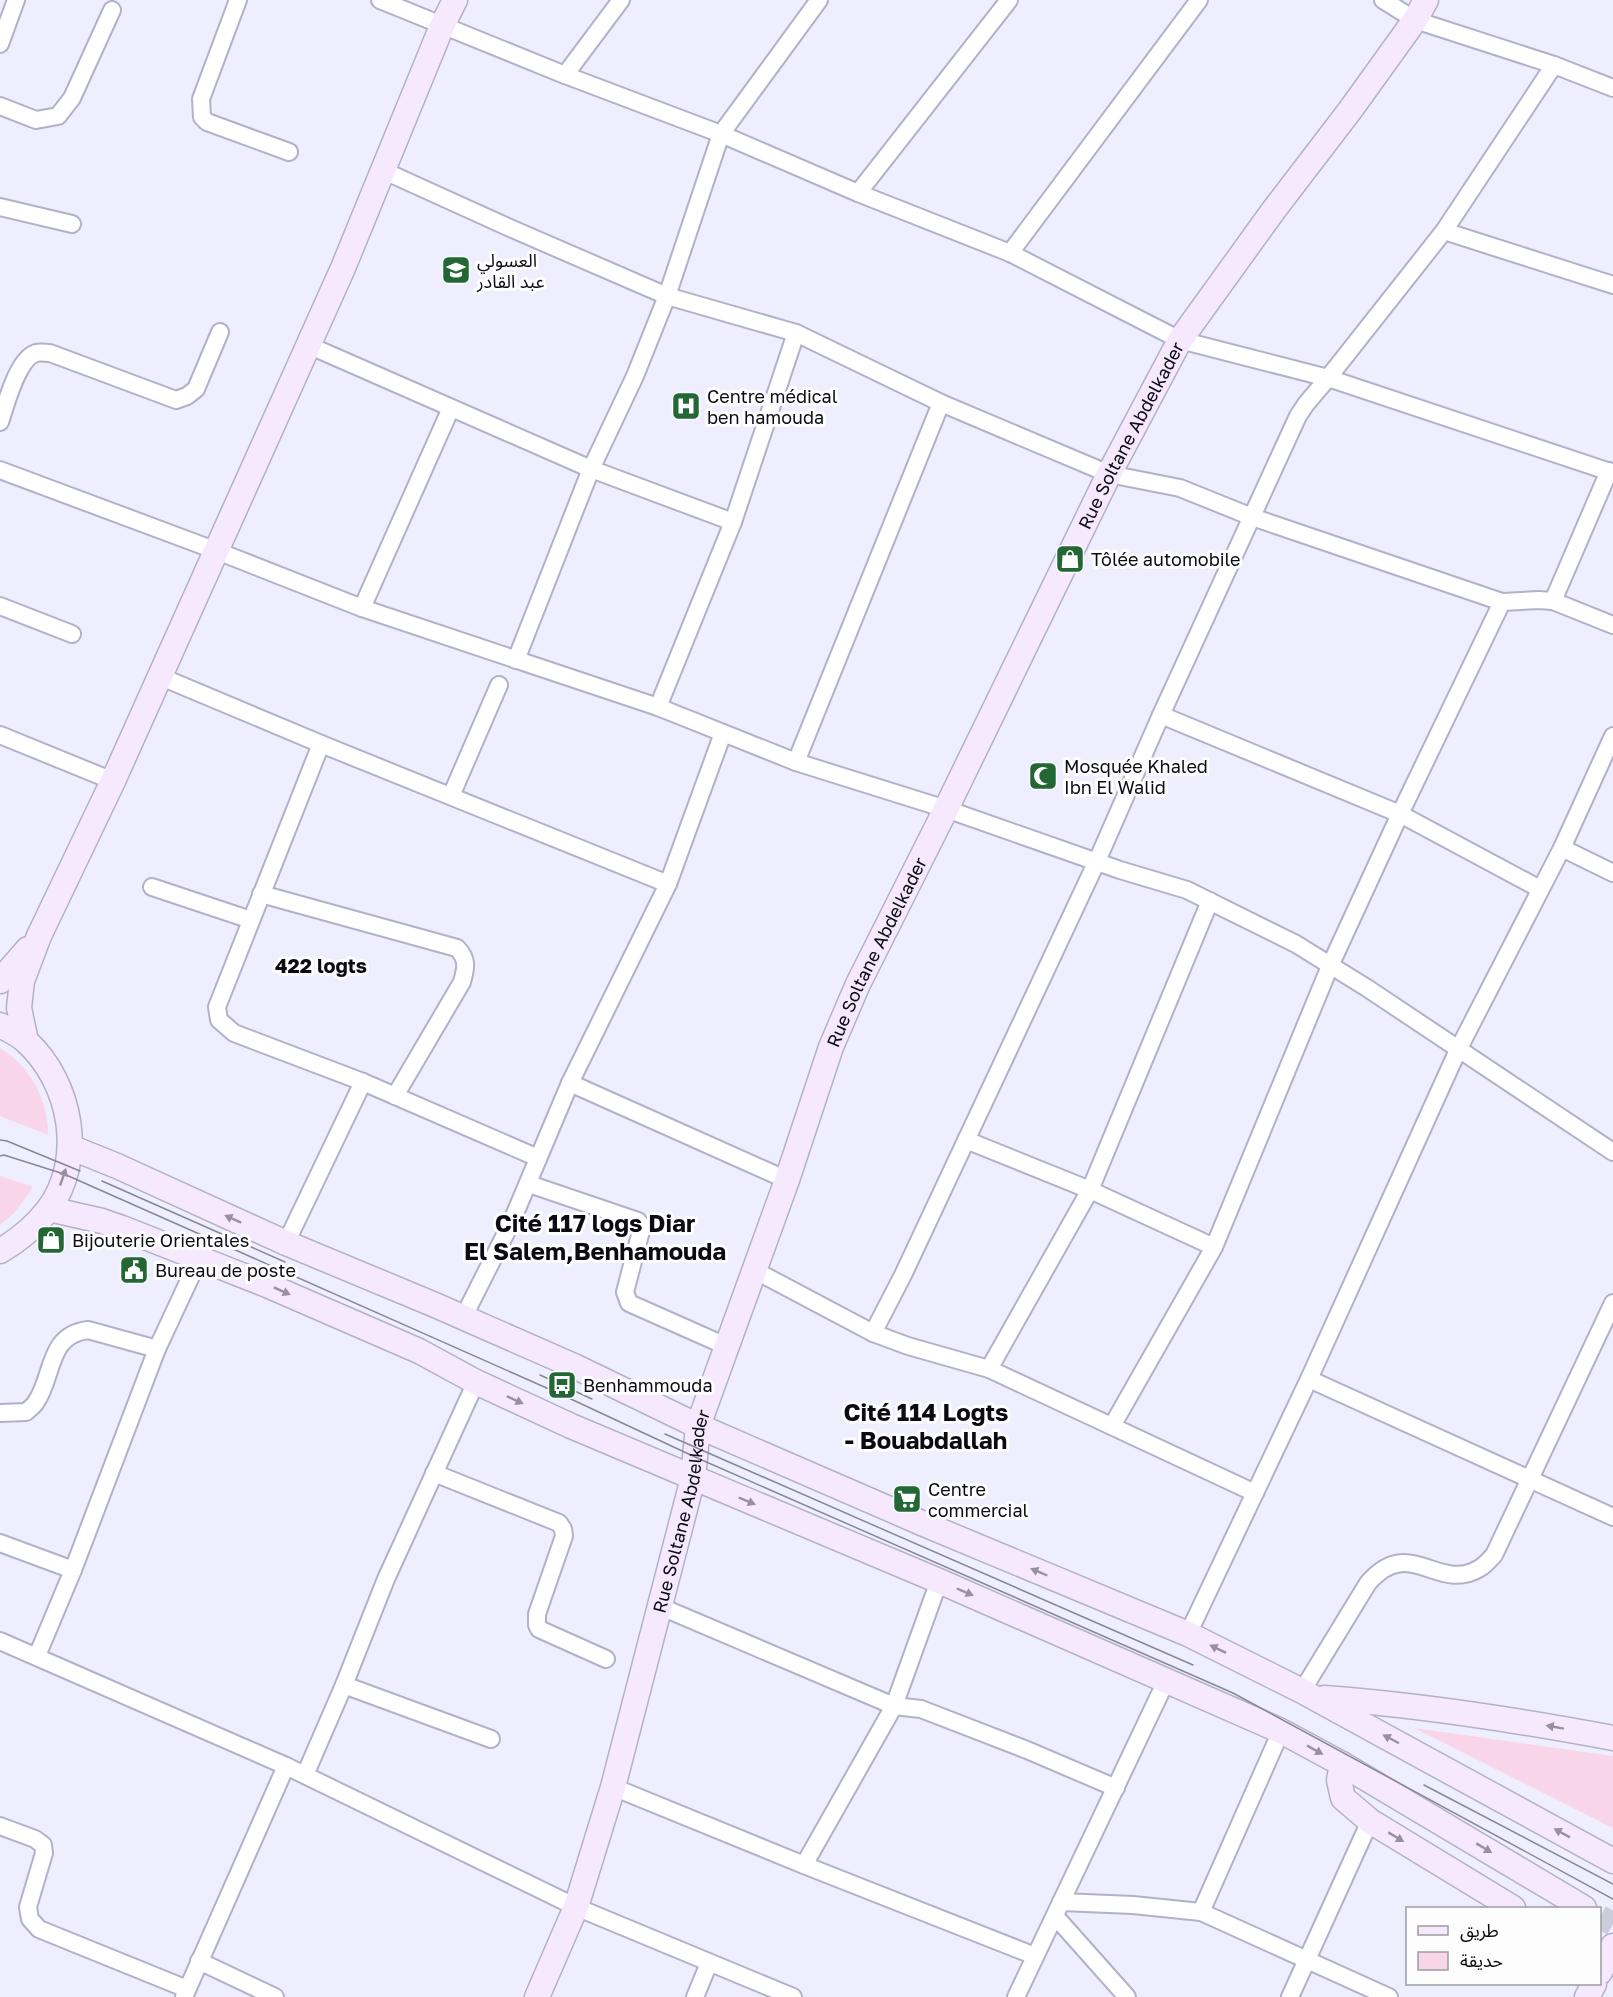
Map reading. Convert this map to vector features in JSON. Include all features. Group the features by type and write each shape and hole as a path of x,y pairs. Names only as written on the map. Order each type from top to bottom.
{"main road":[{"path":"26,1041 20,1008 22,981 39,936 217,551 343,268 442,26 455,0"},
{"name":"Rue Soltane Abdelkader","path":"537,1997 576,1907 613,1787 693,1478 698,1426 787,1180 831,1047 858,984 1109,474 1180,340 1421,10"},
{"path":"4,971 39,936"},
{"path":"0,1024 26,1041 51,1072 67,1108 70,1147 65,1174 49,1209 25,1236 0,1251"},
{"path":"70,1147 286,1243 574,1366 698,1426 924,1524 1188,1634 1308,1694 1613,1861"},
{"path":"49,1209 102,1221 267,1285 419,1351 476,1382 571,1426 1167,1679 1281,1731 1342,1764 1582,1907"},
{"path":"1308,1694 1514,1720 1613,1738"},
{"path":"1342,1764 1338,1780 1343,1798 1370,1821 1511,1907"}],"street":[{"path":"0,44 16,0"},
{"path":"238,0 201,99 202,117 207,122 290,152"},
{"path":"380,0 565,75 721,134 858,193 1010,253 1180,340 1328,378 1611,472 1553,602"},
{"path":"565,75 621,0"},
{"path":"516,660 591,469 634,376 667,296 721,134 819,0"},
{"path":"858,193 1009,0"},
{"path":"1010,253 1199,0"},
{"path":"1383,0 1421,10 1613,88"},
{"path":"0,106 36,120 58,116 72,98 112,10"},
{"path":"873,1333 903,1275 1097,861 1298,416 1305,404 1444,231 1554,65"},
{"path":"382,170 667,296 796,333 942,403 1109,474 1180,488 1252,517 1502,602 1539,600 1553,602 1613,625"},
{"path":"0,207 72,224"},
{"path":"1444,231 1613,285"},
{"path":"0,422 21,365 38,352 50,353 176,400 196,389 220,332"},
{"path":"658,707 733,522 796,333"},
{"path":"308,345 591,469 733,522"},
{"path":"796,762 942,403"},
{"path":"362,608 451,408"},
{"path":"0,470 362,608 658,707 796,762 946,809 1188,890 1296,944 1367,988 1613,1152"},
{"path":"1112,1426 1214,1247 1330,966 1502,602"},
{"path":"0,606 72,634"},
{"path":"159,676 668,884"},
{"path":"451,796 499,685"},
{"path":"1161,715 1400,814 1540,889"},
{"path":"463,1318 529,1184 570,1083 668,884 723,733"},
{"path":"0,735 112,781"},
{"path":"1188,1634 1309,1378 1458,1050 1562,848 1613,736"},
{"path":"321,744 217,1007 219,1020 234,1033 363,1082 538,1158"},
{"path":"1562,848 1613,873"},
{"path":"152,887 251,920"},
{"path":"261,894 457,948 464,955 466,968 462,982 395,1096"},
{"path":"989,1369 1090,1190 1210,901"},
{"path":"286,1243 363,1082"},
{"path":"570,1083 787,1180"},
{"path":"966,1140 1090,1190 1214,1247"},
{"path":"529,1184 638,1221 641,1231 625,1293 626,1298 629,1302 726,1346"},
{"path":"37,1656 73,1570 157,1349 200,1258"},
{"path":"754,1270 873,1333 908,1346 989,1369 1255,1493"},
{"path":"1308,1694 1368,1582 1379,1569 1395,1562 1415,1564 1446,1574 1465,1574 1482,1567 1494,1555 1530,1478 1609,1324 1613,1303"},
{"path":"0,1413 26,1412 36,1402 57,1350 66,1337 77,1332 87,1330 157,1349"},
{"path":"1309,1378 1613,1517"},
{"path":"304,1774 344,1685 386,1579 476,1382"},
{"path":"434,1473 559,1523 564,1536 537,1614 537,1625 539,1629 606,1659"},
{"path":"0,1543 73,1570"},
{"path":"804,1865 894,1706 939,1581"},
{"path":"659,1606 894,1706 921,1709 1027,1750 1116,1788"},
{"path":"0,1641 304,1774 576,1907 793,1997"},
{"path":"1016,1997 1167,1679"},
{"path":"344,1685 491,1739"},
{"path":"1201,1912 1281,1731"},
{"path":"0,1826 35,1839 43,1845 44,1853 28,1908 30,1919 39,1929 185,1993 286,1766"},
{"path":"613,1787 1035,1956"},
{"path":"1290,1997 1370,1821"},
{"path":"1058,1909 1133,1905 1201,1912 1389,1997"},
{"path":"1058,1909 1127,1997"},
{"path":"199,1961 275,1997"},
{"path":"695,1997 709,1963"}],"green space":[{"path":"0,1048 21,1065 36,1086 45,1109 48,1135 0,1116"},
{"path":"0,1176 33,1187 15,1212 0,1225"},
{"path":"1414,1728 1613,1756 1613,1828"}],"tunnel":[{"path":"1601,1918 1613,1924"}],"tram line":[{"path":"0,1140 80,1171"},
{"path":"0,1156 4,1155 64,1174 558,1393 695,1457 1233,1693 1613,1899"},
{"path":"102,1181 285,1262"},
{"path":"540,1375 592,1399"},
{"path":"665,1434 1193,1665"},
{"path":"1424,1785 1613,1884"}],"place":[{"name":"العسولي عبد القادر","path":"456,270"},
{"name":"Centre médical ben hamouda","path":"686,406"},
{"name":"Tôlée automobile","path":"1070,559"},
{"name":"Mosquée Khaled Ibn El Walid","path":"1043,776"},
{"name":"Bijouterie Orientales","path":"51,1240"},
{"name":"Bureau de poste","path":"134,1270"},
{"name":"Benhammouda","path":"562,1385"},
{"name":"Centre commercial","path":"907,1499"}],"district":[{"name":"422 logts","path":"321,965"},
{"name":"Cité 117 logs Diar El Salem,Benhamouda","path":"595,1236"},
{"name":"Cité 114 Logts - Bouabdallah","path":"926,1425"}]}
